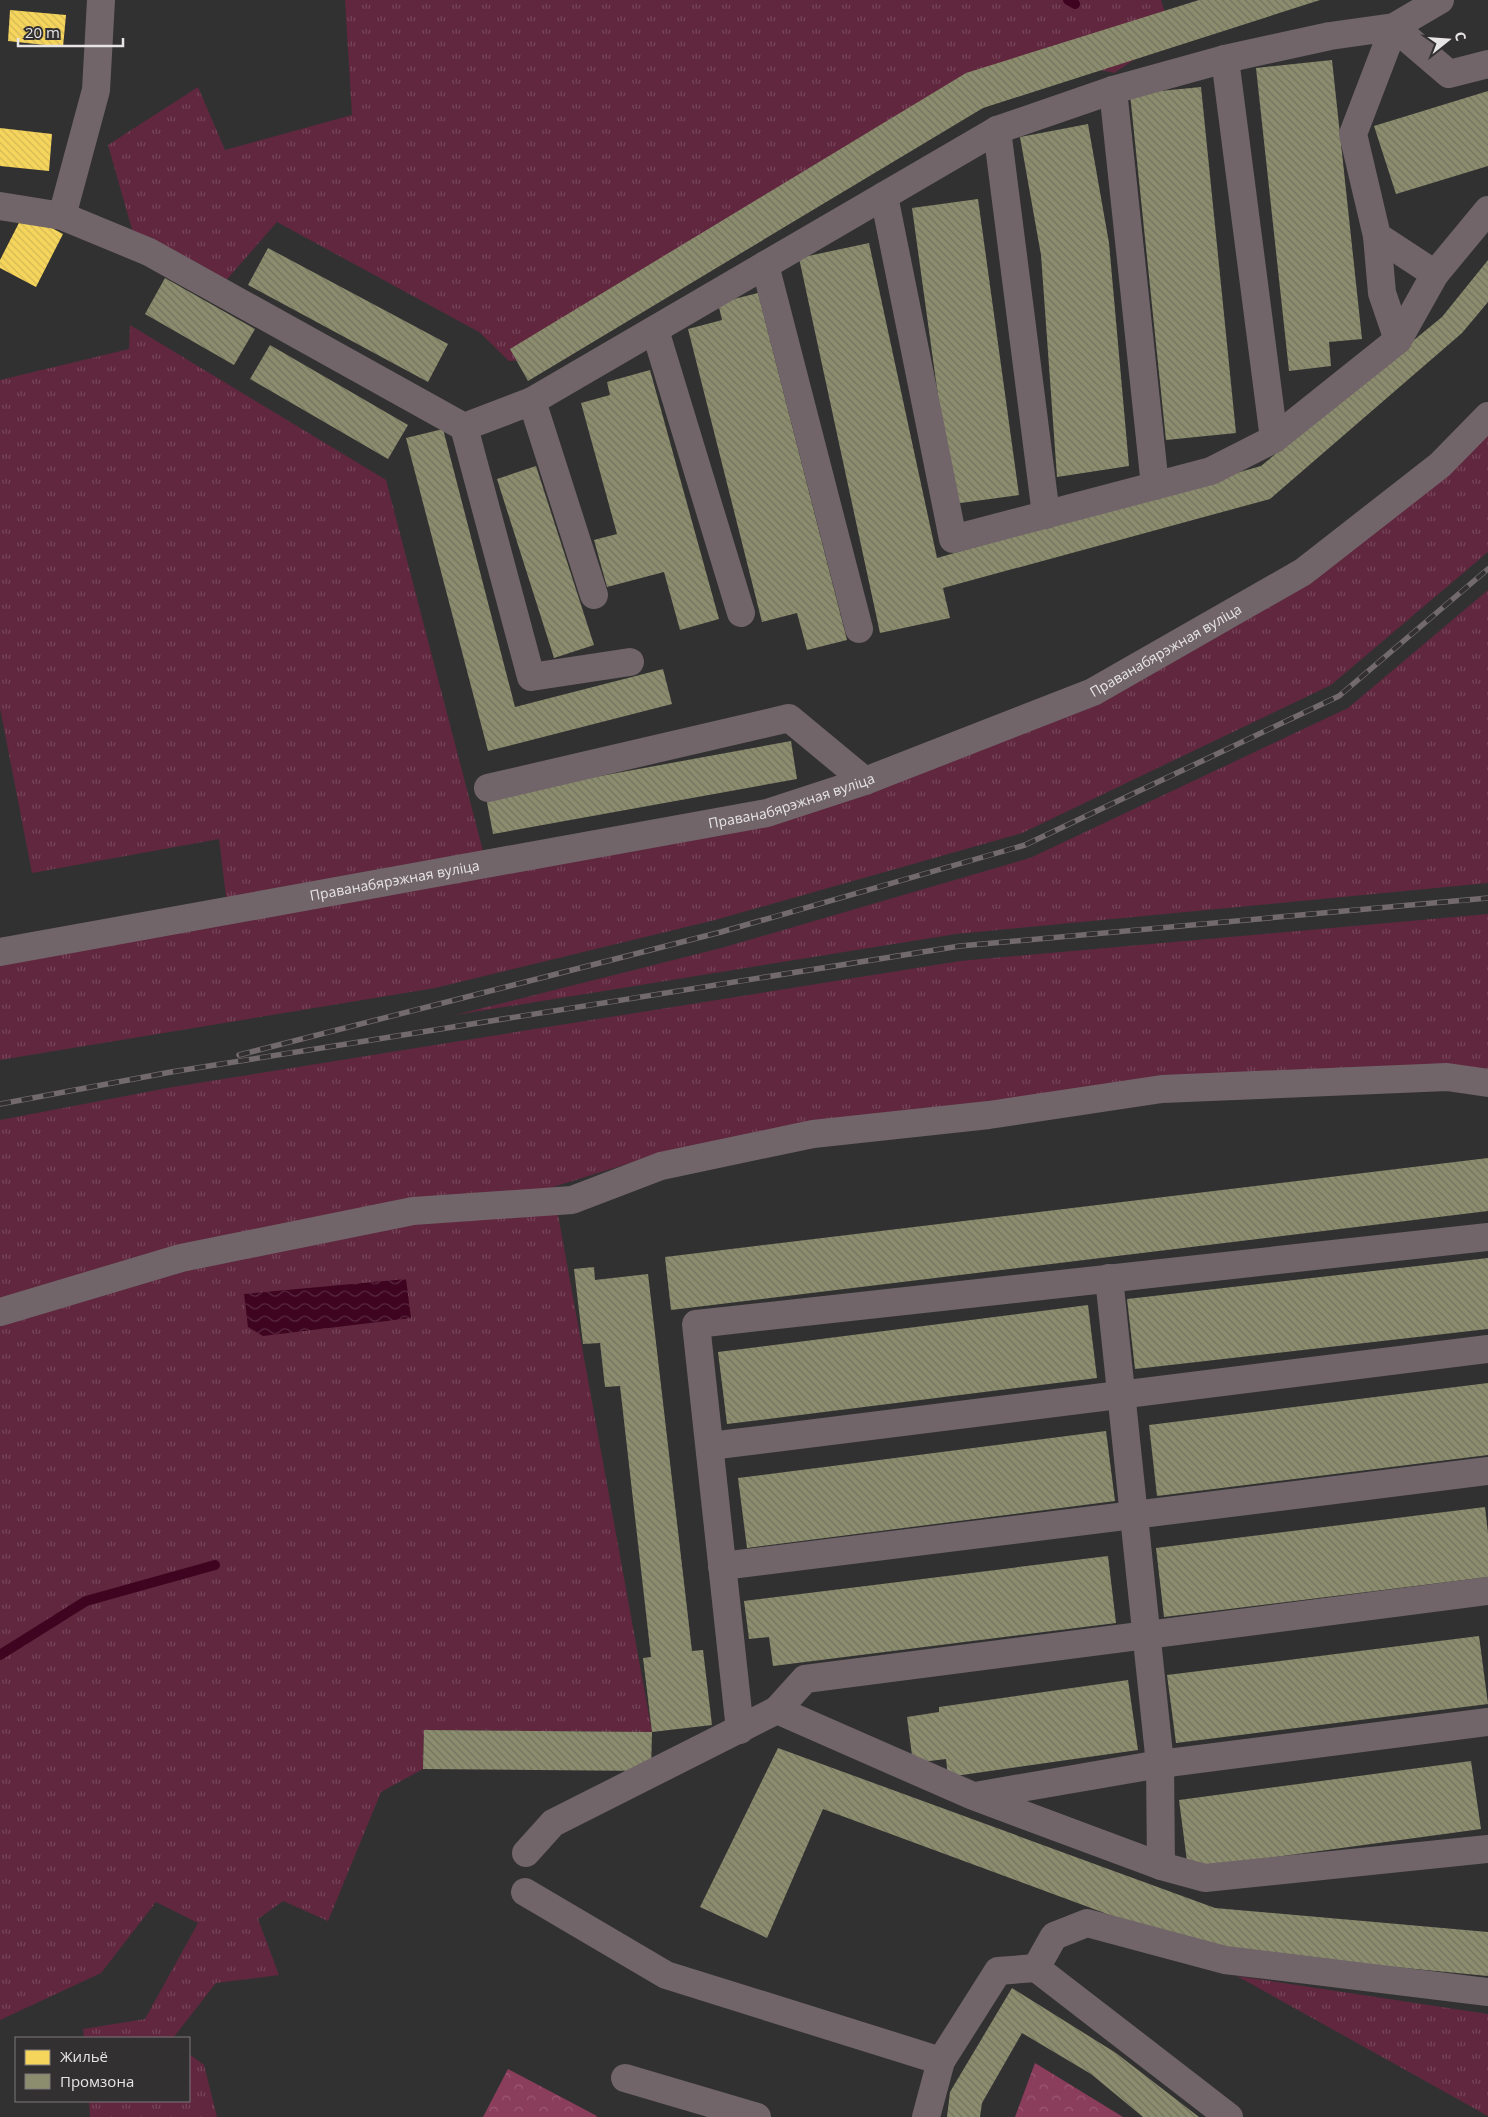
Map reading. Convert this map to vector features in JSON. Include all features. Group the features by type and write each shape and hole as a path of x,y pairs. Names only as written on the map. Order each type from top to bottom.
{"street":[{"path":"62,216 96,90 101,0"},
{"path":"464,427 532,401 998,130 1113,90 1225,59 1330,36 1394,27 1440,0"},
{"path":"1394,27 1450,74 1488,64"},
{"path":"1394,27 1353,134 1377,236 1382,293 1398,340"},
{"path":"1225,59 1274,439"},
{"path":"1113,90 1155,486"},
{"path":"998,130 1046,515"},
{"path":"884,196 953,539 1211,471 1274,439 1398,340 1435,274 1488,210"},
{"path":"0,206 62,216 149,252 464,427 531,677 630,662"},
{"path":"1377,236 1435,274"},
{"path":"765,265 858,629"},
{"path":"655,330 740,613"},
{"path":"532,401 594,595"},
{"name":"Праванабярэжная вуліца","path":"0,952 767,813 865,781 1093,692 1303,572 1440,465 1488,416"},
{"path":"488,788 789,718 865,781"},
{"path":"0,1312 181,1258 412,1211 572,1200 661,1166 813,1134 989,1115 1162,1089 1447,1077 1488,1083"},
{"path":"740,1730 696,1324 1488,1237"},
{"path":"1110,1278 1160,1764 1161,1866"},
{"path":"710,1446 1488,1349"},
{"path":"722,1566 1488,1471"},
{"path":"526,1853 554,1823 777,1710 804,1679 1488,1592"},
{"path":"777,1710 973,1796 1161,1866 1205,1878 1488,1849"},
{"path":"973,1796 1160,1764 1488,1722"},
{"path":"525,1892 666,1976 941,2061"},
{"path":"1036,1968 1054,1936 1087,1923 1225,1960 1488,1992"},
{"path":"926,2117 941,2061 998,1971 1036,1968 1229,2117"},
{"path":"625,2078 757,2117"}],"green space":[{"path":"345,0 1161,0 1172,35 1114,73 1048,58 640,285 569,357 509,361 479,332 277,222 221,286 133,233 108,145 198,87 225,150 352,115"},
{"path":"130,325 386,480 483,851 762,827 870,794 1097,700 1488,427 1488,552 1331,685 1022,833 715,920 435,988 0,1060 0,965 229,921 219,839 32,873 0,708 0,380 129,349"},
{"path":"1488,590 1488,883 956,934 455,1015 725,947 1030,858 1348,708"},
{"path":"1488,914 1488,1069 1449,1066 659,1154 553,1187 652,1732 424,1730 423,1769 381,1792 328,1921 283,1901 258,1919 279,1975 216,1983 174,2037 84,2037 83,2029 145,2019 198,1923 156,1902 101,1973 0,2020 0,1120 173,1087 960,961"},
{"path":"1237,1976 1488,2014 1488,2116"},
{"path":"190,2055 204,2065 217,2117 90,2117 89,2102 190,2102"},
{"path":"1035,2063 1123,2117 1015,2117"},
{"path":"508,2069 597,2116 483,2117"}],"water":[{"path":"406,1279 411,1318 263,1336 248,1327 244,1294"}],"building: Жильё":[{"path":"10,10 66,15 63,47 8,41"},
{"path":"0,128 52,134 49,171 0,166"},
{"path":"24,213 63,234 36,287 0,268 0,260"}],"building: Промзона":[{"path":"1199,0 1320,0 983,108 528,381 510,349 966,73"},
{"path":"1332,60 1362,339 1329,342 1331,366 1289,371 1256,68"},
{"path":"1201,87 1236,433 1166,440 1130,94"},
{"path":"1488,91 1488,166 1396,194 1374,126"},
{"path":"1088,124 1109,243 1129,466 1057,477 1041,255 1020,137"},
{"path":"978,199 1019,495 953,504 912,208"},
{"path":"869,243 937,558 1261,466 1442,317 1488,260 1488,302 1462,333 1270,499 943,588 950,618 880,633 799,258"},
{"path":"268,248 448,344 428,382 248,285"},
{"path":"165,278 255,329 234,365 145,314"},
{"path":"758,293 847,640 807,650 797,613 762,622 688,329 722,320 718,303"},
{"path":"270,345 408,425 388,459 250,379"},
{"path":"650,370 719,619 680,630 664,572 607,587 594,540 617,534 581,403 610,395 607,382"},
{"path":"443,429 515,707 663,669 672,704 488,751 406,438"},
{"path":"536,466 594,645 554,658 497,479"},
{"path":"791,741 797,779 493,834 486,797"},
{"path":"1488,1158 1488,1211 671,1310 665,1257"},
{"path":"1488,1258 1488,1329 1135,1369 1127,1299"},
{"path":"594,1267 595,1280 648,1274 692,1651 703,1650 712,1725 652,1732 643,1658 651,1657 620,1386 605,1387 600,1343 583,1344 574,1269"},
{"path":"1088,1305 1097,1378 727,1424 718,1352"},
{"path":"1488,1383 1488,1455 1157,1496 1149,1425"},
{"path":"1106,1431 1115,1501 747,1548 738,1478"},
{"path":"1485,1507 1488,1533 1488,1577 1164,1617 1156,1548"},
{"path":"1108,1556 1116,1623 773,1666 769,1637 749,1639 744,1601"},
{"path":"1479,1636 1488,1704 1176,1743 1167,1675"},
{"path":"1128,1680 1138,1750 948,1777 946,1759 913,1763 907,1717 939,1712 939,1707"},
{"path":"424,1730 652,1732 651,1771 423,1769"},
{"path":"778,1748 1215,1908 1488,1932 1488,1976 1199,1948 823,1809 767,1938 700,1907"},
{"path":"1471,1761 1481,1829 1188,1869 1179,1800"},
{"path":"1012,1988 1116,2053 1199,2117 1143,2117 1091,2074 1022,2033 982,2103 980,2117 947,2117 950,2092"}],"waterway":[{"path":"1068,0 1075,4"},
{"path":"0,1655 86,1601 215,1565"}],"railway":[{"path":"239,1055 721,932 1025,845 1339,696 1488,569"},
{"path":"0,1104 171,1072 960,946 1488,898"}]}
